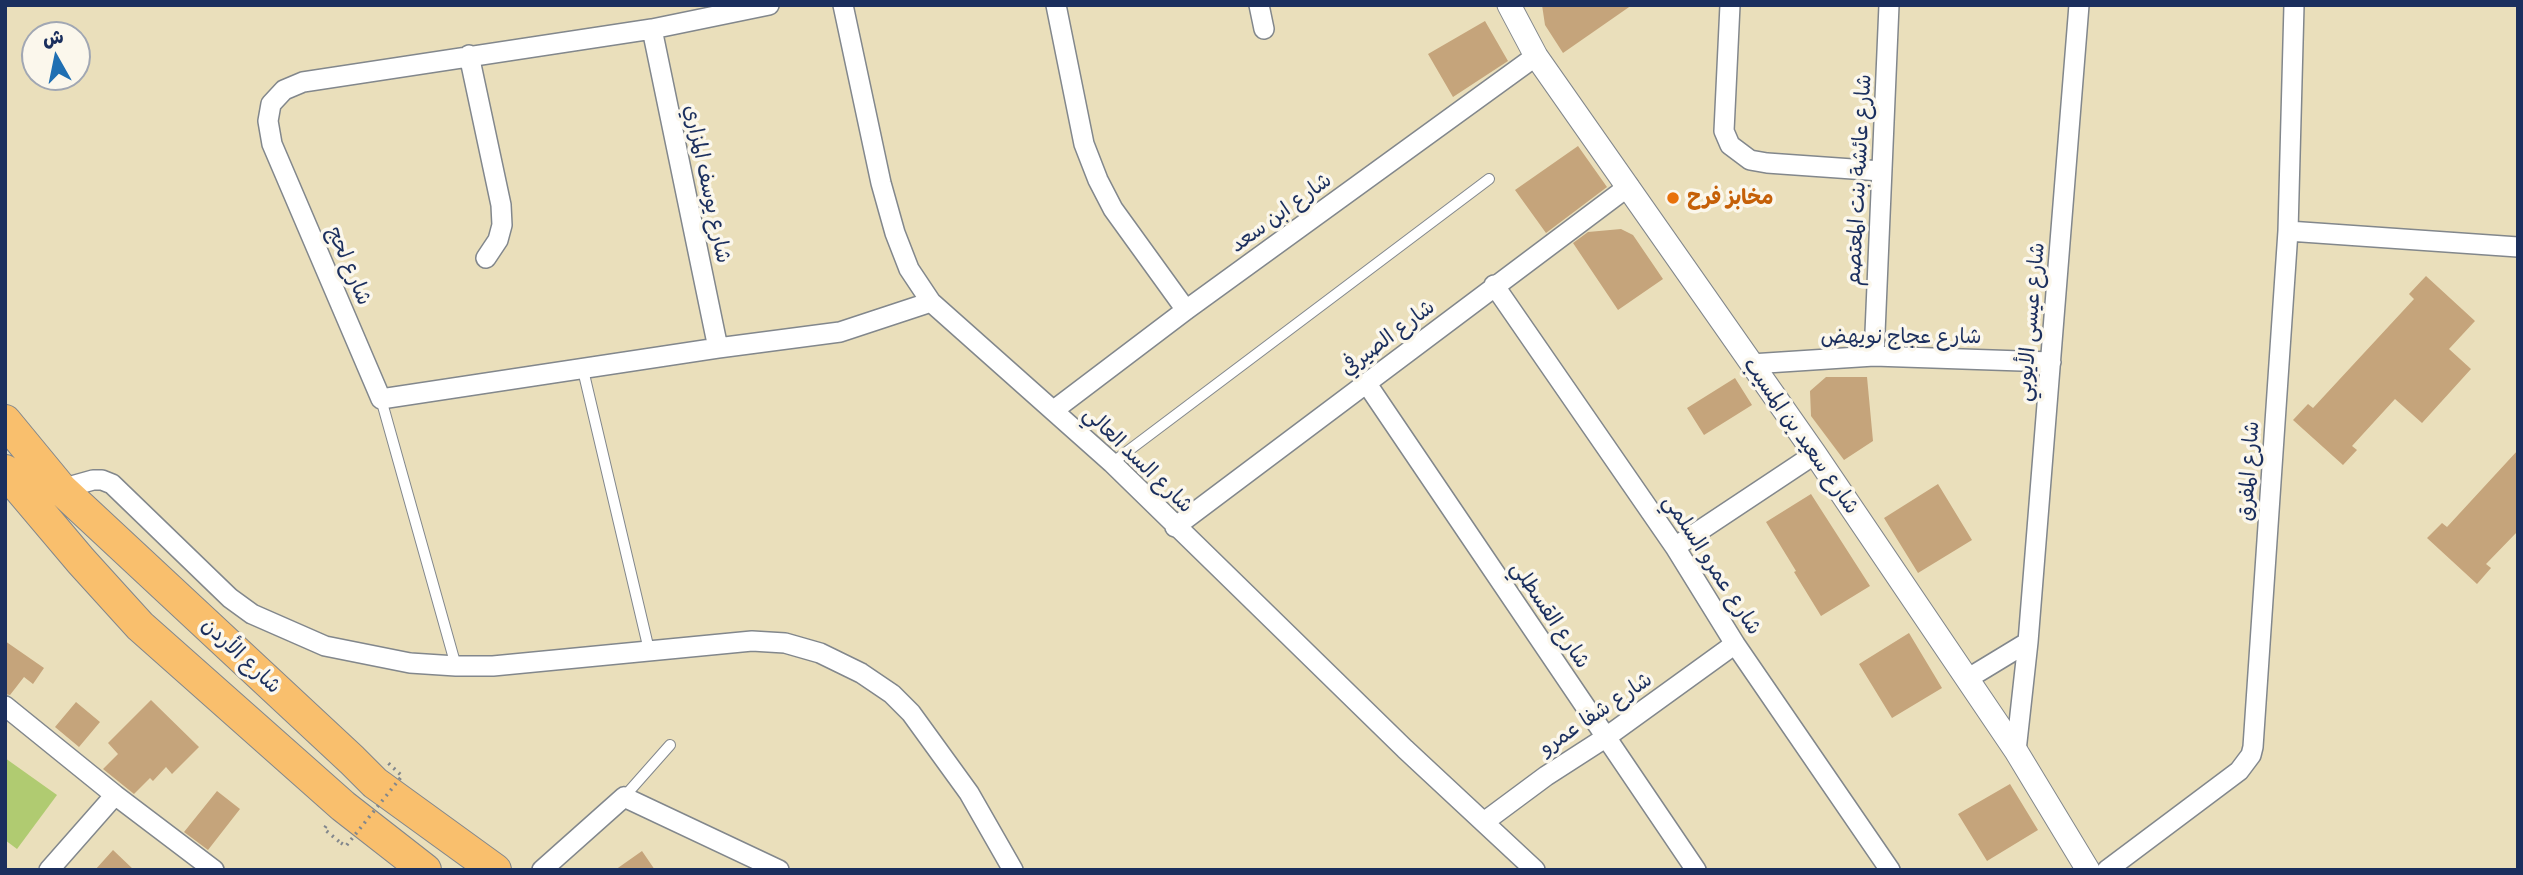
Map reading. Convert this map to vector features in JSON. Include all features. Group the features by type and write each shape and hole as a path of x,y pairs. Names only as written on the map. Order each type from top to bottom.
{"highway":[{"name":"شارع الأردن","path":"5,421 61,489 374,783 495,870"},
{"name":"شارع الأردن","path":"5,471 140,626 326,791 425,870"},
{"path":"326,791 352,760"}],"street":[{"name":"شارع لحج","path":"380,399 272,144 268,121 271,104 284,90 303,82 652,29 769,5"},
{"name":"شارع السد العالي","path":"843,5 881,183 895,233 909,269 931,302 967,337 1112,463 1405,749 1535,870"},
{"path":"1056,5 1084,144 1098,180 1113,209 1186,310"},
{"path":"1259,5 1264,29"},
{"name":"شارع سعيد بن المسيب","path":"1509,5 1536,56 1815,454 2016,751 2088,870"},
{"path":"1730,5 1724,131 1730,145 1751,160 1767,163 1881,171"},
{"name":"شارع عائشة بنت المعتصم","path":"1874,356 1889,5"},
{"name":"شارع عيسى الأيوبي","path":"2016,751 2028,642 2079,5"},
{"name":"شارع المفرق","path":"2108,870 2239,771 2251,755 2288,231 2294,5"},
{"name":"شارع يوسف المزاري","path":"652,29 718,348"},
{"path":"469,55 501,205 502,225 498,240 486,257"},
{"name":"شارع ابن سعد","path":"1054,410 1186,310 1536,56"},
{"name":"شارع الصيرفي","path":"1175,527 1629,186"},
{"path":"2288,231 2518,247"},
{"name":"شارع عمرو السلمي","path":"1494,285 1675,547 1735,644 1890,870"},
{"path":"380,399 840,332 931,302"},
{"name":"شارع عجاج نويهض","path":"1751,364 1874,356 2051,362"},
{"name":"شارع القسطلي","path":"1367,384 1696,870"},
{"path":"1675,547 1815,454"},
{"path":"61,489 93,480 112,484 218,588 252,614 325,646 410,663 456,666 493,666 752,641 785,643 820,653 861,673 892,694 911,713 969,793 1013,870"},
{"path":"1967,679 2028,642"},
{"name":"شارع شفا عمرو","path":"1484,822 1735,644"},
{"path":"5,706 114,795 214,870"},
{"path":"49,870 114,795"},
{"path":"542,870 624,797 779,870"}],"lane":[{"path":"1112,463 1489,179"},
{"path":"583,370 649,650"},
{"path":"380,399 456,666"},
{"path":"624,797 670,745"}],"path":[{"path":"332,836 346,846 402,776 385,760"}],"green space":[{"path":"5,758 57,795 17,849 5,840"}],"building":[{"path":"1542,5 1632,5 1563,53 1545,25"},
{"path":"1485,21 1508,61 1453,97 1428,54"},
{"path":"1578,146 1607,187 1546,233 1515,190"},
{"path":"1621,229 1633,235 1663,279 1618,310 1573,243 1588,232"},
{"path":"2426,276 2475,321 2449,349 2471,369 2422,423 2395,399 2352,446 2357,450 2343,465 2293,420 2308,404 2313,408 2414,299 2409,294"},
{"path":"1826,377 1867,377 1873,441 1844,460 1811,416 1810,391"},
{"path":"1735,378 1752,405 1704,435 1687,408"},
{"path":"2518,450 2518,531 2486,564 2491,568 2477,584 2427,538 2442,523 2447,527"},
{"path":"1938,484 1972,540 1918,573 1884,518"},
{"path":"1811,494 1870,586 1821,616 1766,522"},
{"path":"1909,633 1942,688 1892,718 1859,664"},
{"path":"5,641 44,668 33,684 24,677 10,695 5,694"},
{"path":"151,700 199,747 172,774 166,767 153,781 150,778 134,794 103,769 118,754 108,743"},
{"path":"76,702 100,722 79,747 55,727"},
{"path":"2010,784 2038,830 1987,861 1958,814"},
{"path":"217,791 240,809 208,850 184,832"},
{"path":"113,850 134,870 95,870"},
{"path":"642,851 655,870 615,870"}],"place":[{"name":"مخابز فرح","path":"1673,198"}]}
